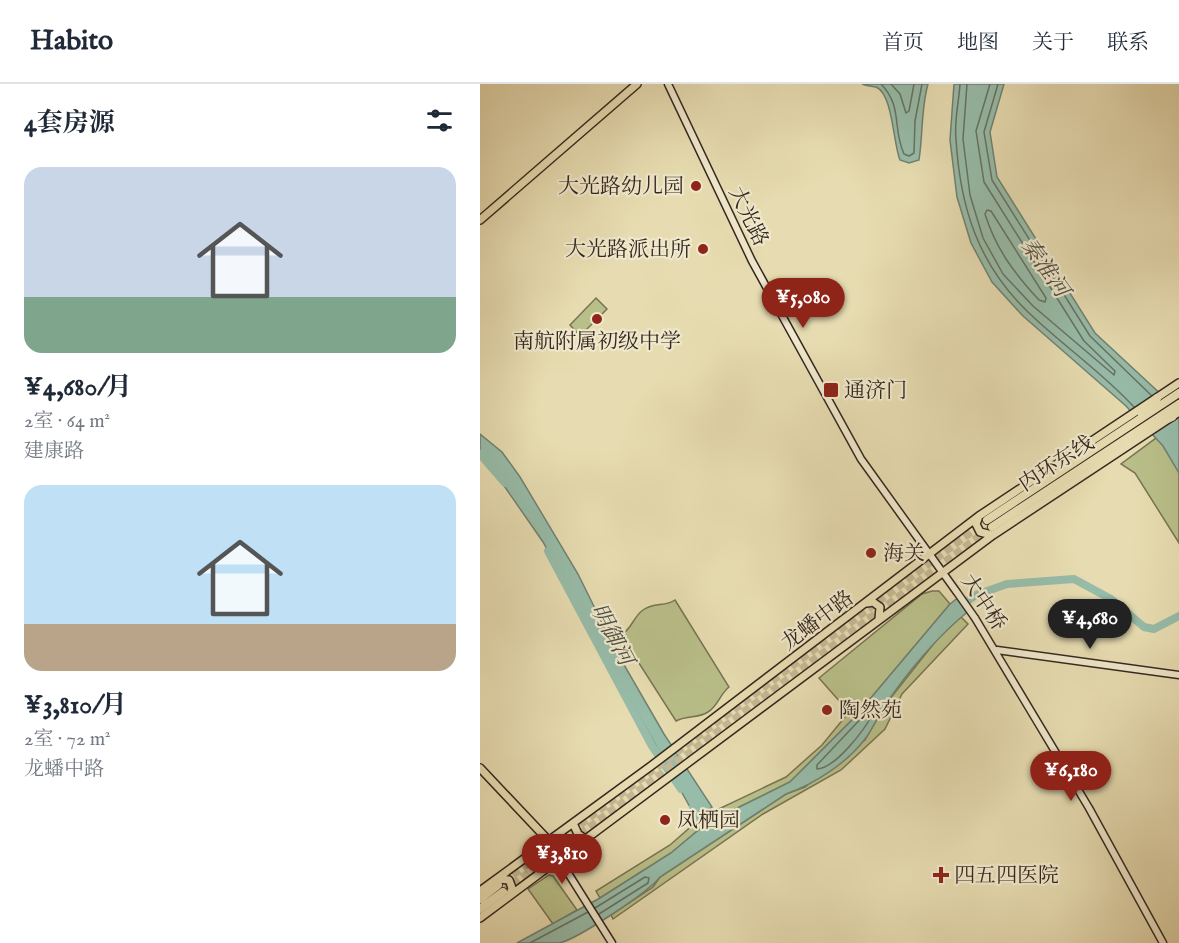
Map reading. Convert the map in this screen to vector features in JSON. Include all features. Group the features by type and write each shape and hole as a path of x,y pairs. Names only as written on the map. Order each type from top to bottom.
{"highway":[{"path":"1136,426 1168,395 1179,393"},
{"path":"1136,426 1157,398"},
{"path":"1136,426 1177,410"},
{"path":"1136,426 1177,410"},
{"name":"内环东线","path":"988,524 1136,426"},
{"path":"480,898 501,888"},
{"path":"480,909 501,888"}],"main road":[{"path":"480,220 637,84"},
{"name":"大光路","path":"668,84 752,261 861,459 943,572"},
{"path":"1157,398 1168,395 1179,383"},
{"name":"龙蟠中路","path":"480,918 501,888 548,840 651,766 930,554 988,524 1136,426"},
{"name":"龙蟠中路","path":"480,891 501,888 560,858 943,572 988,524"},
{"name":"大中桥","path":"943,572 997,650 1047,740 1089,808 1163,943"},
{"path":"867,603 878,604 881,614 879,620"},
{"path":"997,650 1179,675"},
{"path":"480,768 548,840 612,943"},
{"path":"573,823 578,834 585,839"}],"green space":[{"path":"596,298 607,309 580,336 570,325"},
{"path":"1179,421 1179,543 1135,473 1121,464"},
{"path":"939,591 950,604 854,718 790,782 707,823 671,853 600,898 596,891 670,845 702,817 786,777 822,745 849,712 819,678 922,594"},
{"path":"675,600 729,687 708,712 676,721 621,635 628,630 643,610"},
{"path":"961,617 968,624 902,694 885,729 841,770 763,814 613,919 611,915 653,887 660,877 786,794 805,787 865,740 885,705 939,637"},
{"path":"549,875 553,876 577,910 553,924 528,889"}],"water":[{"path":"862,84 928,84 919,160 909,163 900,160 889,109 882,91"},
{"name":"秦淮河","path":"954,84 1004,84 990,132 997,177 1095,333 1179,411 1179,473 1163,446 1126,406 1023,316 992,282 971,243 957,197 950,140"},
{"name":"明御河","path":"480,434 502,452 520,477 578,574 616,651 664,734 712,807 696,818 543,542 480,451"},
{"path":"960,596 970,610 946,631 912,669 892,695 865,739 839,765 818,779 786,794 660,877 628,904 580,934 559,943 517,943 600,898 671,853 707,823 790,782 854,718 950,604"}],"waterway":[{"name":"明御河","path":"480,454 505,483"},
{"name":"明御河","path":"548,551 652,746 681,789"},
{"path":"959,607 976,595 1007,584 1074,579 1111,599 1144,627 1154,629 1179,616"},
{"name":"明御河","path":"693,807 711,834"}],"tunnel":[{"path":"503,882 987,520"},
{"path":"503,892 992,527"}],"place":[{"name":"大光路幼儿园","path":"696,186"},
{"name":"大光路派出所","path":"703,249"},
{"name":"南航附属初级中学","path":"597,319"},
{"name":"通济门","path":"831,390"},
{"name":"海关","path":"871,553"},
{"name":"陶然苑","path":"827,710"},
{"name":"凤栖园","path":"665,820"},
{"name":"四五四医院","path":"941,875"}]}
